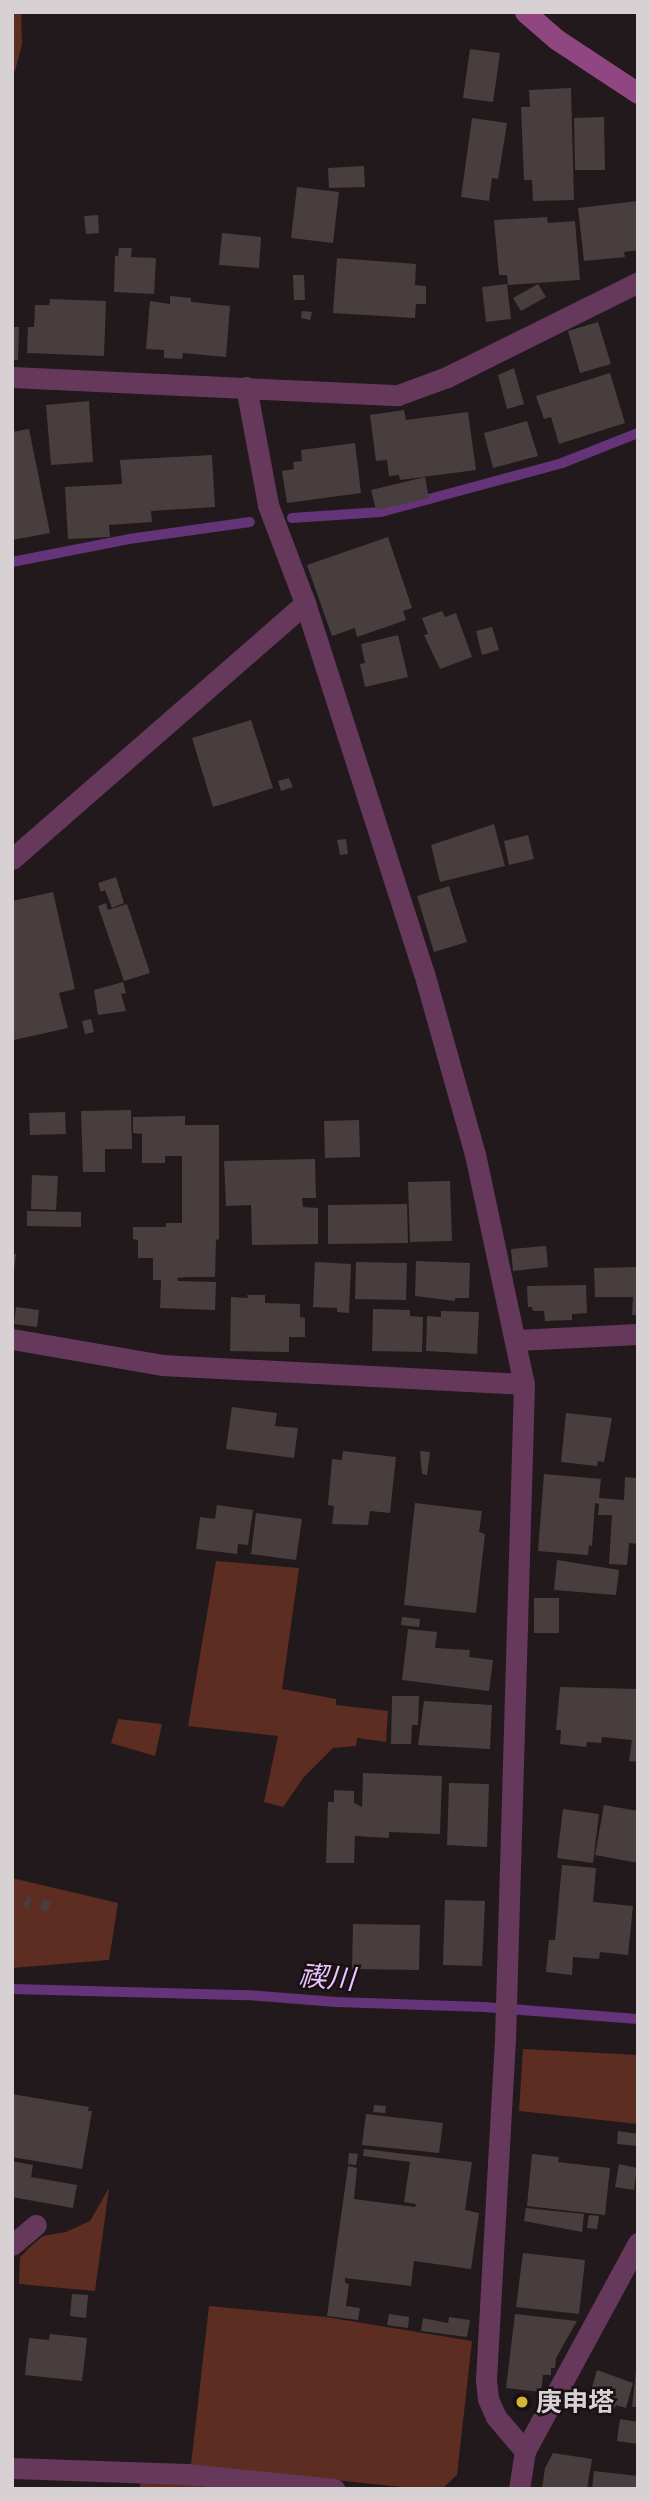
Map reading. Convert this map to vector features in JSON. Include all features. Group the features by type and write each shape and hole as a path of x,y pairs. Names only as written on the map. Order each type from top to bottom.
{"main road":[{"path":"524,12 556,39 638,93"}],"street":[{"path":"12,377 398,395 447,377 638,282"},
{"path":"246,387 268,505 305,603 424,973 475,1154 524,1384 505,2033 486,2379 488,2399 496,2417 526,2451"},
{"path":"12,859 305,603"},
{"path":"516,1340 638,1334"},
{"path":"12,1339 162,1365 524,1384"},
{"path":"12,2245 36,2225"},
{"path":"519,2489 526,2451 638,2243"},
{"path":"12,2469 187,2474 334,2489"}],"shaded area":[{"path":"12,12 21,12 22,44 15,71 12,71"},
{"path":"216,1561 299,1568 282,1689 336,1699 336,1705 388,1711 386,1742 357,1738 356,1746 333,1748 304,1777 283,1807 264,1802 278,1736 188,1726"},
{"path":"118,1719 162,1724 155,1756 111,1743"},
{"path":"12,1878 118,1903 109,1960 12,1968"},
{"path":"523,2049 638,2055 638,2124 519,2111"},
{"path":"109,2188 95,2291 19,2284 20,2257 43,2236 66,2232 90,2221"},
{"path":"209,2306 326,2317 472,2341 457,2475 442,2489 421,2489 191,2465"},
{"path":"140,2481 201,2485 201,2489 140,2489"}],"building":[{"path":"470,49 500,53 493,102 463,98"},
{"path":"571,88 574,200 533,201 532,180 524,180 521,107 530,107 529,90"},
{"path":"604,117 605,170 575,170 574,118"},
{"path":"472,118 507,123 498,179 492,178 489,201 461,197"},
{"path":"364,166 365,187 329,188 328,168"},
{"path":"297,187 339,192 333,243 291,238"},
{"path":"638,201 638,250 624,252 625,257 584,261 578,208"},
{"path":"98,215 99,233 86,234 84,216"},
{"path":"547,217 548,223 575,221 580,280 508,285 507,275 499,275 494,220"},
{"path":"222,233 261,237 259,268 219,265"},
{"path":"119,248 132,248 131,257 156,258 154,294 114,292 115,256 118,256"},
{"path":"337,258 416,264 415,285 426,286 426,304 416,304 415,318 333,313"},
{"path":"293,275 304,275 305,300 294,300"},
{"path":"507,284 511,319 486,322 482,287"},
{"path":"538,284 546,297 521,311 513,298"},
{"path":"170,296 191,298 191,302 230,306 226,357 183,353 182,359 164,358 164,350 146,349 150,301 170,304"},
{"path":"50,299 106,301 104,356 27,353 28,327 34,327 35,305 49,305"},
{"path":"302,311 312,312 310,320 301,318"},
{"path":"598,322 611,364 580,373 568,331"},
{"path":"12,327 19,327 18,360 12,360"},
{"path":"514,368 524,404 507,409 498,375"},
{"path":"610,373 625,423 559,444 551,417 544,419 536,396"},
{"path":"89,401 93,462 51,465 46,405"},
{"path":"404,410 406,420 468,412 476,470 400,480 399,475 389,476 387,460 376,461 370,415"},
{"path":"527,421 538,456 493,468 484,433"},
{"path":"29,429 50,533 12,540 12,432"},
{"path":"355,443 361,493 287,503 282,471 294,469 293,462 302,461 301,450"},
{"path":"212,455 215,507 151,511 152,522 109,525 110,537 68,539 65,487 122,484 120,460"},
{"path":"425,477 429,498 376,510 371,490"},
{"path":"388,537 412,608 403,611 406,620 357,637 355,628 332,636 307,565"},
{"path":"442,611 445,617 456,613 472,657 440,669 424,635 428,634 422,618"},
{"path":"492,627 499,650 482,655 476,631"},
{"path":"398,635 408,677 365,687 360,664 365,663 361,644"},
{"path":"251,720 273,788 213,807 192,738"},
{"path":"289,778 293,787 281,791 278,781"},
{"path":"494,824 505,866 440,882 431,845"},
{"path":"528,835 534,859 509,865 504,841"},
{"path":"346,839 348,854 340,855 337,840"},
{"path":"116,877 124,903 112,908 105,890 101,892 98,883"},
{"path":"449,886 467,942 434,952 417,896"},
{"path":"53,892 75,989 59,993 68,1028 14,1040 12,901"},
{"path":"106,903 108,910 127,904 150,973 124,981 98,906"},
{"path":"123,982 126,993 121,994 126,1011 98,1015 94,990"},
{"path":"91,1019 94,1032 85,1034 82,1021"},
{"path":"131,1110 132,1149 105,1149 105,1172 83,1172 81,1111"},
{"path":"65,1112 66,1134 30,1135 29,1113"},
{"path":"185,1116 185,1125 219,1125 219,1239 216,1240 215,1277 177,1278 178,1281 216,1282 215,1310 160,1308 161,1280 153,1280 153,1258 138,1258 138,1240 133,1239 133,1227 166,1227 166,1223 182,1223 182,1156 165,1156 165,1163 142,1163 142,1134 133,1133 133,1117"},
{"path":"359,1120 360,1157 325,1158 324,1121"},
{"path":"315,1159 316,1198 302,1198 303,1207 318,1208 318,1244 252,1245 251,1205 226,1206 224,1161"},
{"path":"32,1175 58,1176 56,1210 31,1209"},
{"path":"450,1181 452,1241 410,1242 408,1182"},
{"path":"407,1204 408,1243 328,1244 328,1205"},
{"path":"27,1211 81,1212 81,1227 27,1226"},
{"path":"546,1246 548,1267 513,1271 511,1249"},
{"path":"12,1254 16,1254 14,1271 12,1271"},
{"path":"416,1261 470,1263 469,1298 455,1298 455,1301 415,1296"},
{"path":"315,1262 351,1264 349,1313 337,1312 337,1308 313,1307"},
{"path":"356,1262 407,1263 406,1300 355,1299"},
{"path":"638,1267 638,1315 632,1315 633,1297 595,1297 594,1268"},
{"path":"586,1285 587,1313 572,1314 572,1320 545,1321 544,1311 533,1311 532,1307 528,1307 527,1286"},
{"path":"247,1295 265,1295 265,1303 300,1304 300,1317 305,1318 305,1337 289,1337 289,1352 230,1351 231,1297 248,1298"},
{"path":"16,1307 39,1310 37,1327 14,1324"},
{"path":"373,1309 410,1310 410,1316 423,1317 422,1352 372,1351"},
{"path":"441,1311 479,1312 477,1354 426,1351 427,1316 441,1317"},
{"path":"232,1407 277,1413 275,1426 298,1428 294,1458 226,1449"},
{"path":"566,1413 612,1418 604,1462 598,1461 597,1466 561,1462"},
{"path":"343,1451 396,1457 390,1513 370,1511 368,1525 332,1524 334,1506 328,1505 332,1459 342,1460"},
{"path":"420,1451 430,1452 427,1475 422,1474"},
{"path":"544,1474 601,1479 599,1498 624,1500 625,1477 638,1478 638,1544 629,1543 627,1565 609,1564 612,1515 598,1515 599,1504 595,1503 592,1546 589,1545 588,1555 538,1551"},
{"path":"415,1503 482,1511 479,1532 485,1534 476,1613 404,1605"},
{"path":"217,1505 253,1510 248,1545 238,1544 237,1554 196,1549 200,1517 215,1519"},
{"path":"256,1513 302,1519 296,1560 251,1554"},
{"path":"557,1560 619,1570 616,1595 554,1590"},
{"path":"534,1598 559,1598 559,1633 534,1633"},
{"path":"402,1617 420,1619 419,1627 401,1625"},
{"path":"408,1629 437,1632 435,1648 470,1650 469,1657 493,1660 489,1691 402,1680"},
{"path":"560,1687 638,1689 638,1762 629,1761 632,1740 602,1737 601,1743 587,1742 586,1747 560,1744 561,1730 556,1730"},
{"path":"392,1696 419,1696 418,1725 412,1725 411,1744 391,1744"},
{"path":"424,1701 492,1705 490,1749 418,1745"},
{"path":"363,1773 442,1776 440,1834 389,1832 389,1838 355,1836 354,1863 326,1863 328,1802 334,1802 334,1790 354,1791 354,1803 362,1807"},
{"path":"449,1783 489,1784 487,1847 447,1845"},
{"path":"604,1805 638,1811 638,1863 595,1855"},
{"path":"563,1809 599,1814 593,1863 557,1858"},
{"path":"562,1865 596,1868 593,1902 633,1906 628,1955 600,1952 599,1959 573,1957 572,1975 546,1972 549,1940 555,1940"},
{"path":"27,1896 32,1898 28,1909 23,1907"},
{"path":"43,1899 51,1902 47,1911 40,1909"},
{"path":"445,1900 485,1901 482,1966 443,1965"},
{"path":"353,1924 420,1925 419,1970 352,1969"},
{"path":"12,2094 89,2107 88,2111 92,2111 82,2169 12,2157"},
{"path":"374,2105 386,2106 385,2113 373,2112"},
{"path":"366,2114 443,2123 439,2153 362,2145"},
{"path":"618,2131 638,2134 638,2146 617,2144"},
{"path":"364,2149 472,2162 465,2210 479,2213 471,2269 414,2261 411,2286 345,2278 345,2283 349,2284 346,2306 360,2308 358,2320 327,2316 348,2166 357,2168 354,2199 415,2207 416,2204 404,2202 410,2162 363,2156"},
{"path":"349,2153 358,2154 356,2165 348,2164"},
{"path":"532,2154 559,2157 558,2162 610,2168 605,2215 527,2206"},
{"path":"12,2161 33,2165 31,2177 77,2185 73,2208 12,2197"},
{"path":"619,2164 637,2168 634,2190 615,2187"},
{"path":"526,2208 584,2214 582,2232 524,2221"},
{"path":"589,2215 599,2216 597,2229 587,2228"},
{"path":"523,2253 585,2260 579,2314 516,2307"},
{"path":"72,2294 88,2295 86,2318 70,2316"},
{"path":"389,2314 409,2317 408,2328 387,2325"},
{"path":"515,2314 577,2321 556,2358 555,2368 551,2368 551,2375 543,2375 541,2392 506,2388"},
{"path":"449,2317 470,2320 467,2337 421,2331 423,2318 448,2323"},
{"path":"50,2334 87,2338 82,2381 25,2375 29,2338 49,2340"},
{"path":"597,2370 633,2383 626,2408 616,2405 614,2409 588,2401"},
{"path":"636,2371 638,2407 632,2407"},
{"path":"620,2419 638,2422 638,2444 617,2441"},
{"path":"553,2453 592,2459 587,2489 542,2489 545,2468"},
{"path":"594,2471 638,2476 638,2489 592,2489"}],"waterway":[{"path":"292,518 381,512 562,463 638,433"},
{"path":"12,562 129,539 250,522"},
{"name":"禊川","path":"12,1989 247,1995 336,2002 484,2007 638,2019"}],"place":[{"name":"庚申塔","path":"522,2402"}]}
